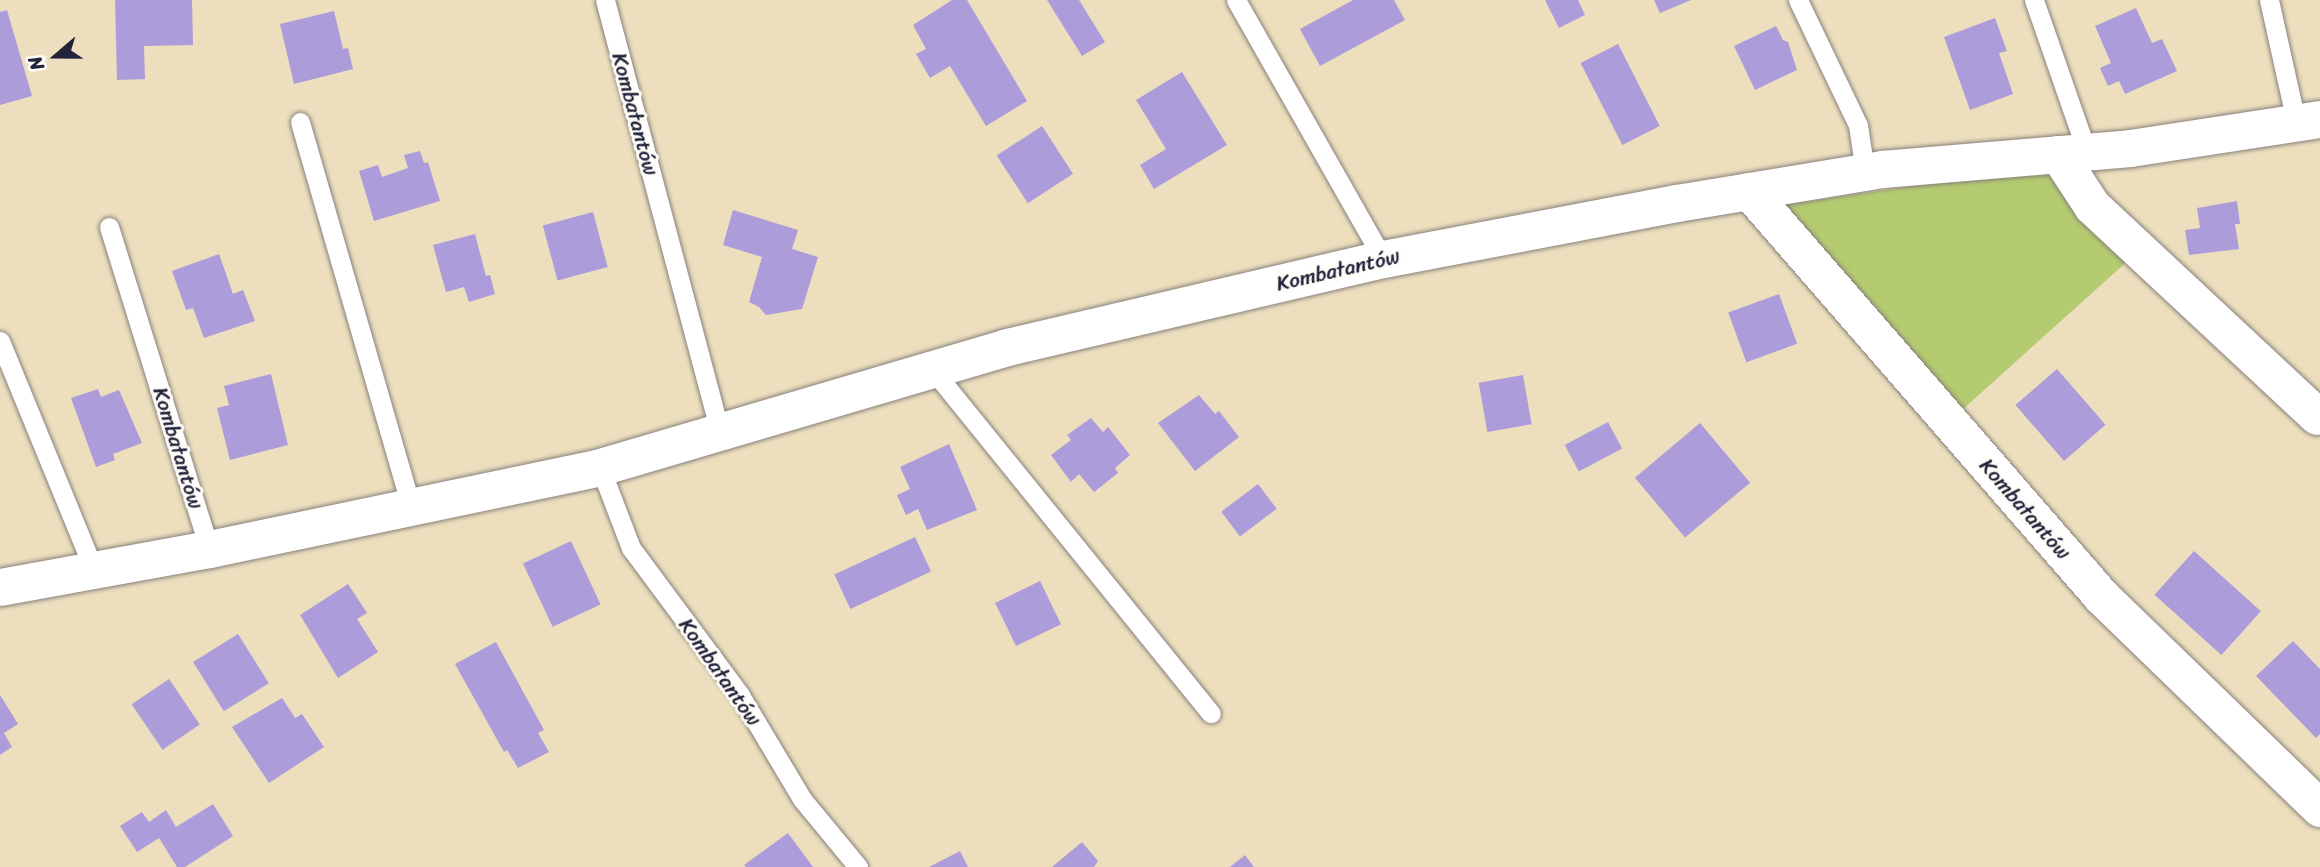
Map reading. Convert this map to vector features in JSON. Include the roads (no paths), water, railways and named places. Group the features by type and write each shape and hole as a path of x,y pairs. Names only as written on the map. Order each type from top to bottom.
{"street":[{"name":"Kombatantów","path":"0,587 209,549 600,467 1007,347 1383,259 1866,172 2130,148 2308,120"},
{"path":"2072,153 2092,206 2317,416"},
{"name":"Kombatantów","path":"1749,191 2101,596 2320,808"}],"lane":[{"name":"Kombatantów","path":"605,0 720,432"},
{"path":"1236,0 1383,259"},
{"path":"1798,0 1858,125 1866,172"},
{"path":"2034,0 2072,153"},
{"name":"Kombatantów","path":"2269,0 2308,120"},
{"path":"300,122 411,507"},
{"name":"Kombatantów","path":"109,228 209,549"},
{"path":"0,341 94,570"},
{"path":"932,369 1211,713"},
{"name":"Kombatantów","path":"600,467 631,548 740,695 802,799 858,867"}]}
